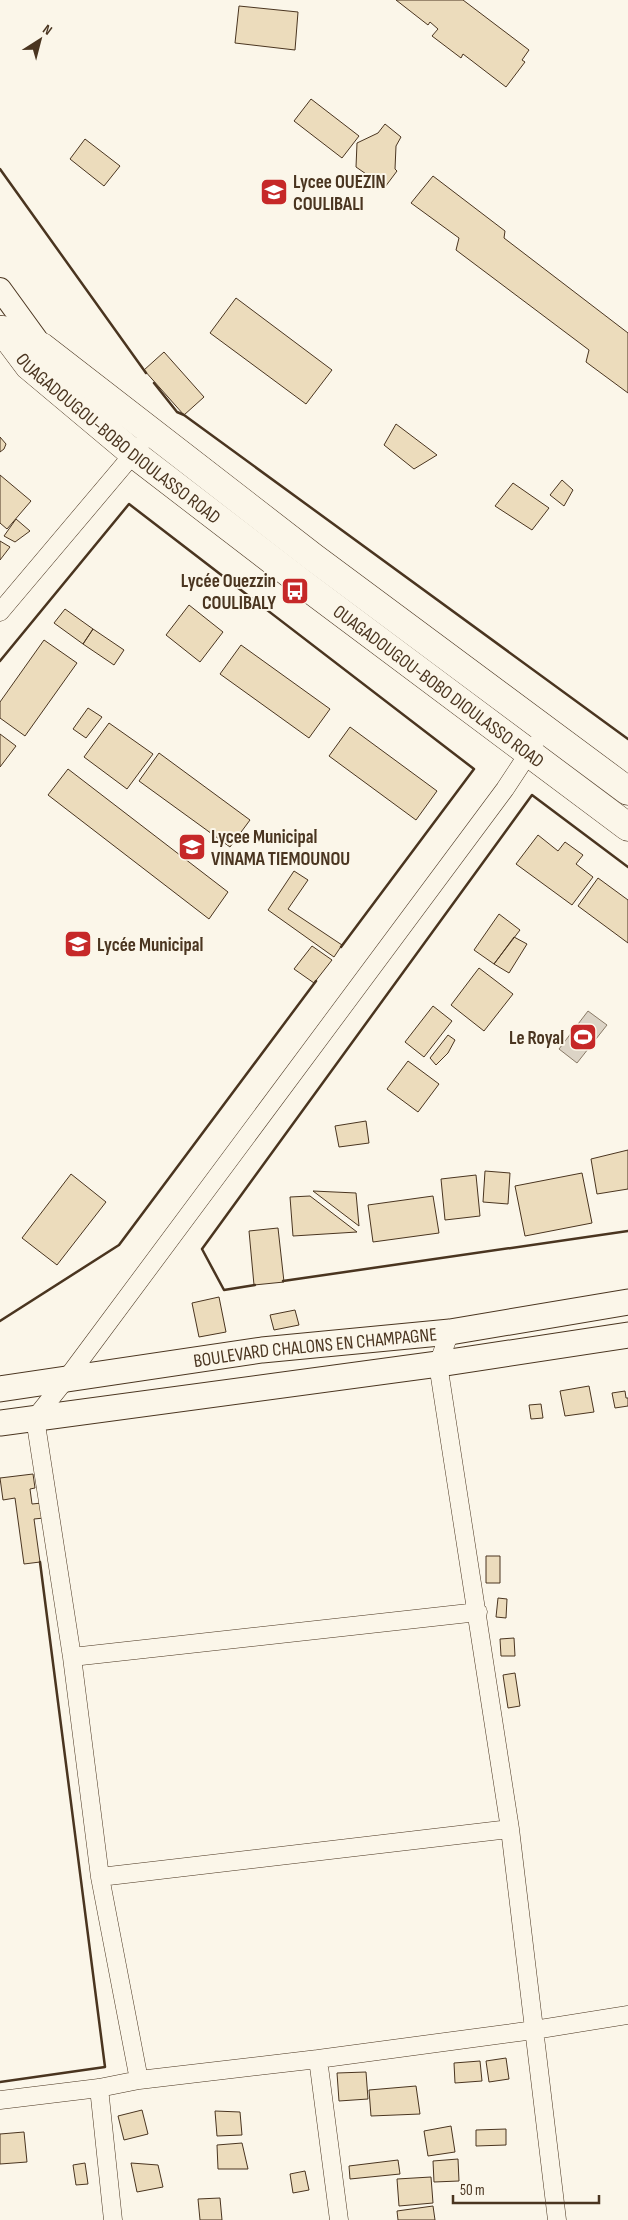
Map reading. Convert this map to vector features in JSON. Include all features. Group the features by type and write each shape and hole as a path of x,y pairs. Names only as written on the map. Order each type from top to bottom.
{"highway":[{"name":"OUAGADOUGOU-BOBO DIOULASSO ROAD","path":"1,329 42,347 313,557 628,791"},
{"name":"OUAGADOUGOU-BOBO DIOULASSO ROAD","path":"1,329 29,366 134,454 302,583 628,826"}],"main road":[{"name":"BOULEVARD CHALONS EN CHAMPAGNE","path":"0,1389 262,1350 450,1332 628,1302"},
{"name":"BOULEVARD CHALONS EN CHAMPAGNE","path":"0,1423 438,1364 628,1335"}],"street":[{"path":"0,289 42,347"},
{"path":"0,612 152,431"},
{"path":"140,2080 100,1877 72,1657 35,1418 67,1378 499,797 545,729"},
{"path":"450,1332 438,1364 478,1612 510,1829 557,2220"},
{"path":"72,1657 478,1612"},
{"path":"100,1877 510,1829"},
{"path":"0,2100 98,2088 140,2080 318,2059 534,2030 628,2015"},
{"path":"318,2059 339,2220"},
{"path":"98,2088 113,2220"}],"shaded area":[{"name":"Le Royal","path":"588,1011 607,1025 577,1063 559,1049"}],"building":[{"path":"396,0 463,0 529,50 522,60 525,62 506,87 463,54 461,58 432,36 438,29 430,22 428,25"},
{"path":"239,6 298,12 295,50 235,43"},
{"path":"311,99 359,136 342,158 294,121"},
{"path":"385,124 401,137 396,146 395,169 397,171 385,187 356,167 357,143 378,133"},
{"path":"85,139 120,166 104,186 70,159"},
{"path":"433,176 505,231 504,238 628,333 628,393 586,362 589,350 456,250 459,238 411,203"},
{"path":"236,298 332,370 306,404 210,333"},
{"path":"164,352 204,397 184,415 144,370"},
{"path":"396,424 437,455 414,469 384,445"},
{"path":"0,437 6,444 0,452"},
{"path":"0,475 31,501 7,529 0,523"},
{"path":"562,480 573,490 564,506 550,495"},
{"path":"513,483 549,508 532,530 495,506"},
{"path":"16,519 30,531 15,542 4,536"},
{"path":"0,541 10,547 0,560"},
{"path":"189,605 223,632 200,662 166,635"},
{"path":"65,609 93,629 83,644 54,623"},
{"path":"93,629 124,650 114,665 83,644"},
{"path":"44,640 77,663 25,736 0,718 0,702"},
{"path":"241,645 330,709 309,738 220,674"},
{"path":"88,708 102,717 86,738 73,729"},
{"path":"109,723 153,754 127,789 84,757"},
{"path":"350,727 437,791 416,820 329,756"},
{"path":"0,734 16,746 0,767"},
{"path":"159,753 250,820 230,847 139,781"},
{"name":"Lycée Municipal","path":"68,769 228,892 209,919 48,795"},
{"path":"538,835 558,851 565,842 583,855 576,864 593,877 572,905 516,864"},
{"path":"294,871 308,880 288,909 342,945 334,957 268,910"},
{"path":"598,878 628,900 628,943 578,906"},
{"path":"499,914 520,930 494,964 474,950"},
{"path":"514,937 527,944 509,973 494,964"},
{"path":"312,946 332,960 314,983 294,969"},
{"path":"479,968 513,994 484,1031 451,1005"},
{"path":"433,1006 452,1021 424,1057 405,1042"},
{"path":"448,1035 455,1040 448,1053 436,1065 430,1058"},
{"path":"408,1061 439,1084 418,1112 387,1089"},
{"path":"366,1121 369,1143 339,1147 335,1126"},
{"path":"628,1150 628,1189 597,1194 591,1159"},
{"path":"485,1171 510,1173 508,1204 483,1202"},
{"path":"582,1173 592,1223 525,1236 515,1186"},
{"path":"71,1174 106,1202 57,1265 22,1238"},
{"path":"476,1175 480,1216 445,1220 441,1179"},
{"path":"313,1191 356,1193 359,1226"},
{"path":"310,1196 357,1232 293,1236 290,1197"},
{"path":"433,1196 439,1233 373,1242 368,1205"},
{"path":"278,1228 284,1282 254,1285 249,1231"},
{"path":"219,1297 226,1332 199,1337 192,1303"},
{"path":"295,1310 299,1325 274,1330 270,1315"},
{"path":"589,1386 594,1412 565,1416 560,1391"},
{"path":"625,1391 626,1398 628,1398 628,1406 615,1408 612,1393"},
{"path":"541,1404 543,1418 531,1419 529,1405"},
{"path":"33,1474 35,1488 30,1489 32,1504 42,1503 44,1518 34,1519 40,1562 24,1564 15,1498 3,1500 0,1478"},
{"path":"486,1556 500,1556 500,1583 486,1583"},
{"path":"498,1598 507,1599 506,1618 496,1617"},
{"path":"514,1638 515,1656 501,1656 500,1639"},
{"path":"515,1673 520,1706 508,1708 503,1675"},
{"path":"506,2058 509,2079 489,2082 486,2061"},
{"path":"480,2061 482,2081 455,2083 454,2063"},
{"path":"366,2072 368,2099 339,2101 337,2073"},
{"path":"416,2086 420,2114 371,2116 369,2090"},
{"path":"142,2110 148,2134 124,2140 118,2116"},
{"path":"215,2111 240,2112 242,2135 217,2136"},
{"path":"451,2126 455,2152 428,2156 424,2131"},
{"path":"506,2129 506,2145 476,2146 476,2130"},
{"path":"24,2132 27,2162 0,2164 0,2134"},
{"path":"242,2143 248,2169 218,2169 217,2145"},
{"path":"458,2159 459,2181 434,2182 433,2161"},
{"path":"398,2160 400,2174 350,2179 349,2166"},
{"path":"85,2163 88,2184 76,2185 73,2165"},
{"path":"131,2163 158,2165 163,2187 137,2192"},
{"path":"305,2171 309,2190 293,2193 290,2174"},
{"path":"431,2177 433,2203 399,2206 397,2179"},
{"path":"220,2198 222,2220 200,2220 198,2199"},
{"path":"433,2206 435,2220 398,2220 397,2211"}],"wall":[{"path":"0,169 146,373"},
{"path":"154,383 177,412 184,415 628,739"},
{"path":"0,661 129,504 474,769 341,947"},
{"path":"255,1285 224,1290 202,1249 532,795 628,867"},
{"path":"0,1321 119,1245 316,981"},
{"path":"283,1281 628,1231"},
{"path":"0,2082 105,2067 40,1562"}],"place":[{"name":"Lycee OUEZIN COULIBALI","path":"274,192"},
{"name":"Lycée Ouezzin COULIBALY","path":"295,591"},
{"name":"Lycee Municipal VINAMA TIEMOUNOU","path":"192,847"},
{"name":"Lycée Municipal","path":"78,944"},
{"name":"Le Royal","path":"583,1037"}]}
